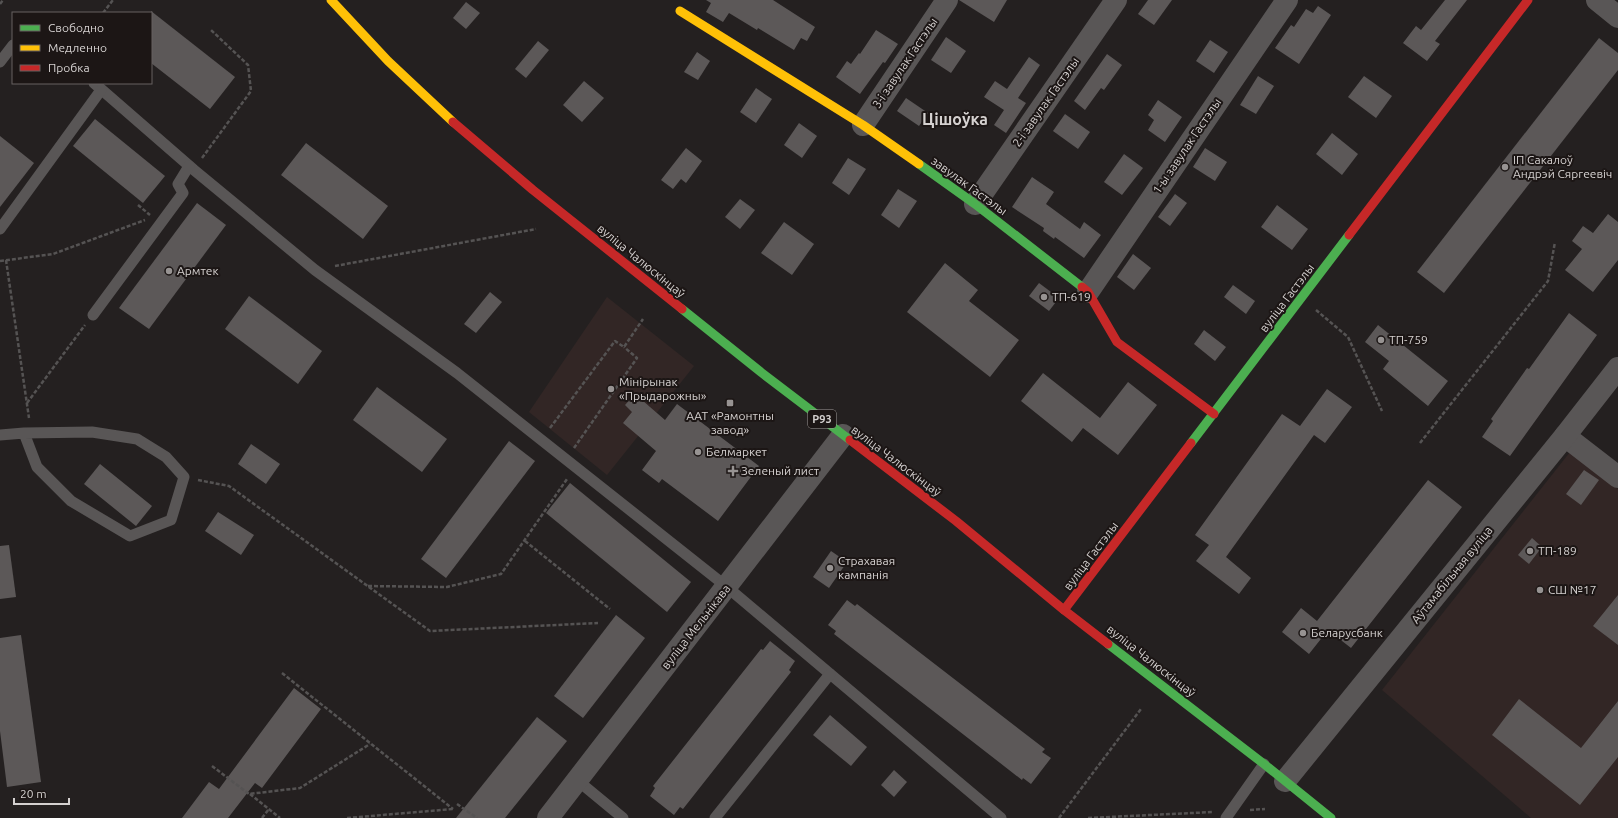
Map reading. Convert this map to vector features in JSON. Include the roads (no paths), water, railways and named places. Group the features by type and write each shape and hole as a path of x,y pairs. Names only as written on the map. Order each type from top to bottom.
{"street":[{"name":"вуліца Чалюскінцаў","path":"330,0 388,61 459,127 527,185 762,373 956,521 1064,610 1264,764 1331,818"},
{"name":"3-і завулак Гастэлы","path":"863,125 947,0"},
{"name":"2-і завулак Гастэлы","path":"975,204 1116,0"},
{"name":"1-ы завулак Гастэлы","path":"1088,292 1287,0"},
{"name":"вуліца Гастэлы","path":"1064,610 1528,0"},
{"path":"1597,0 1618,17"},
{"name":"завулак Гастэлы","path":"680,11 863,125 975,204 1088,292 1117,342 1214,414"},
{"name":"Аўтамабільная вуліца","path":"1285,781 1565,436 1618,368"},
{"name":"вуліца Мельнікава","path":"548,818 844,435"},
{"path":"1565,436 1618,478"}],"lane":[{"path":"0,62 12,46"},
{"path":"0,229 98,86 191,168 315,270 457,373 727,587 1001,818"},
{"path":"93,315 183,193 178,184 191,168"},
{"path":"0,435 27,433 92,432 137,439 166,457 184,477 171,520 130,536 71,501 37,467 27,433"},
{"path":"715,818 830,674"},
{"path":"1228,814 1264,764"},
{"path":"577,780 623,818"}],"place":[{"name":"ІП Сакалоў Андрэй Сяргеевіч","path":"1505,167"},
{"name":"Армтек","path":"169,271"},
{"name":"ТП-619","path":"1044,297"},
{"name":"ТП-759","path":"1381,340"},
{"name":"Мінірынак «Прыдарожны»","path":"611,389"},
{"name":"ААТ «Рамонтны завод»","path":"730,403"},
{"name":"Белмаркет","path":"698,452"},
{"name":"Зеленый лист","path":"733,471"},
{"name":"ТП-189","path":"1530,551"},
{"name":"Страхавая кампанія","path":"830,568"},
{"name":"СШ №17","path":"1540,590"},
{"name":"Беларусбанк","path":"1303,633"}],"district":[{"name":"Цішоўка","path":"955,119"}]}
